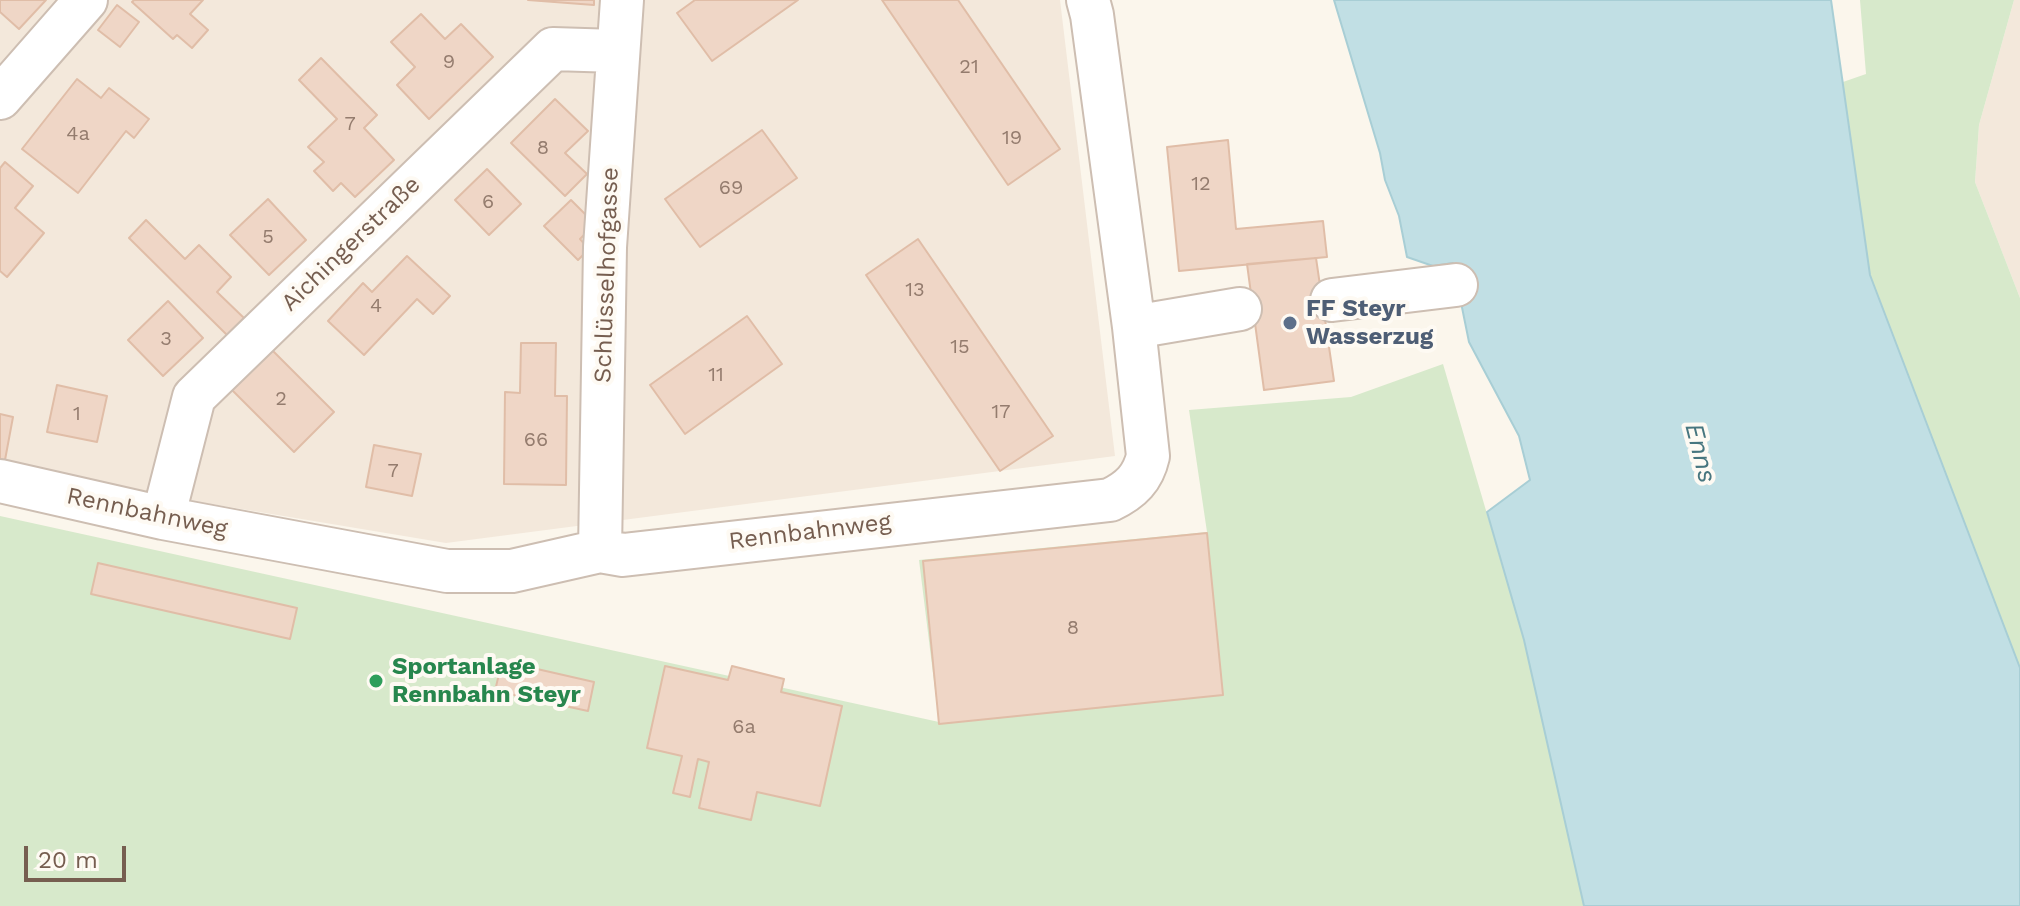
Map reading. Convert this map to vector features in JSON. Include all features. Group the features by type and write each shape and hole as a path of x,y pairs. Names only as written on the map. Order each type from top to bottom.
{"street":[{"path":"0,98 86,0"},
{"name":"Schlüsselhofgasse","path":"600,551 605,247 616,51 622,0"},
{"name":"Rennbahnweg","path":"0,481 163,518 447,571 512,571 600,551 623,555 1110,500 1126,493 1144,470 1148,456 1134,327 1088,0"},
{"name":"Aichingerstraße","path":"163,518 194,397 553,49 616,51"},
{"path":"1332,300 1456,285"},
{"path":"1134,327 1240,309"}],"shaded area":[{"path":"0,0 1060,0 1115,456 446,543 145,493 0,464"},
{"path":"2014,0 2020,0 2020,298 1975,182 1979,125"}],"green space":[{"path":"1860,0 2014,0 1979,125 1975,182 2020,298 2020,668 1870,275 1843,82 1866,74"},
{"name":"Sportanlage Rennbahn Steyr","path":"1443,364 1524,640 1584,906 0,906 0,516 939,722 919,560 1207,532 1189,410 1351,397"}],"water":[{"name":"Enns","path":"1334,0 1831,0 1870,275 2020,668 2020,906 1584,906 1524,640 1487,512 1530,480 1519,436 1469,342 1453,263 1433,266 1407,257 1399,216 1385,180 1380,153"}],"building":[{"path":"0,0 46,0 19,29 0,12"},
{"path":"203,0 190,14 208,30 192,48 177,35 173,39 132,2"},
{"path":"528,0 594,0 594,5"},
{"path":"695,0 798,0 712,61 677,13"},
{"path":"882,0 958,0 1060,149 1008,185"},
{"path":"117,5 139,22 120,47 98,30"},
{"path":"421,14 445,39 461,24 493,57 429,119 397,85 415,67 391,42"},
{"path":"321,58 377,115 364,128 394,160 355,197 341,183 333,191 314,171 324,162 308,147 337,119 299,80"},
{"path":"77,79 101,98 109,88 149,119 134,138 126,131 78,193 22,149"},
{"path":"555,99 588,131 565,153 587,174 565,196 511,143"},
{"path":"762,130 797,178 700,247 665,199"},
{"path":"1228,140 1236,229 1323,221 1327,257 1179,271 1167,147"},
{"path":"5,162 33,186 15,208 44,233 7,277 0,271 0,168"},
{"path":"487,169 521,204 489,235 455,200"},
{"path":"268,199 306,240 269,275 230,235"},
{"path":"571,200 595,224 580,239 589,249 578,260 544,226"},
{"path":"146,220 185,259 199,245 231,277 217,292 244,318 227,335 129,238"},
{"path":"918,239 1053,436 1000,471 866,275"},
{"path":"407,256 450,296 433,314 417,299 364,355 328,321 363,283 372,292"},
{"name":"FF Steyr Wasserzug","path":"1316,258 1334,381 1264,390 1247,264"},
{"path":"168,301 203,338 163,376 128,340"},
{"path":"747,316 782,364 685,434 650,385"},
{"path":"521,343 556,343 555,396 567,396 566,485 504,484 505,392 520,393"},
{"path":"268,346 334,412 294,452 228,386"},
{"path":"57,385 107,396 97,442 47,432"},
{"path":"0,414 13,417 5,460 0,459"},
{"path":"374,445 421,454 412,496 366,487"},
{"path":"1207,533 1223,695 939,724 923,561"},
{"path":"98,563 297,608 290,639 91,594"},
{"path":"502,661 594,682 588,711 495,691"},
{"path":"665,666 728,680 732,666 784,679 781,692 842,706 820,806 757,792 751,820 699,808 709,762 698,759 690,797 673,793 682,756 647,748"}],"place":[{"name":"FF Steyr Wasserzug","path":"1290,323"},
{"name":"Sportanlage Rennbahn Steyr","path":"376,681"}]}
